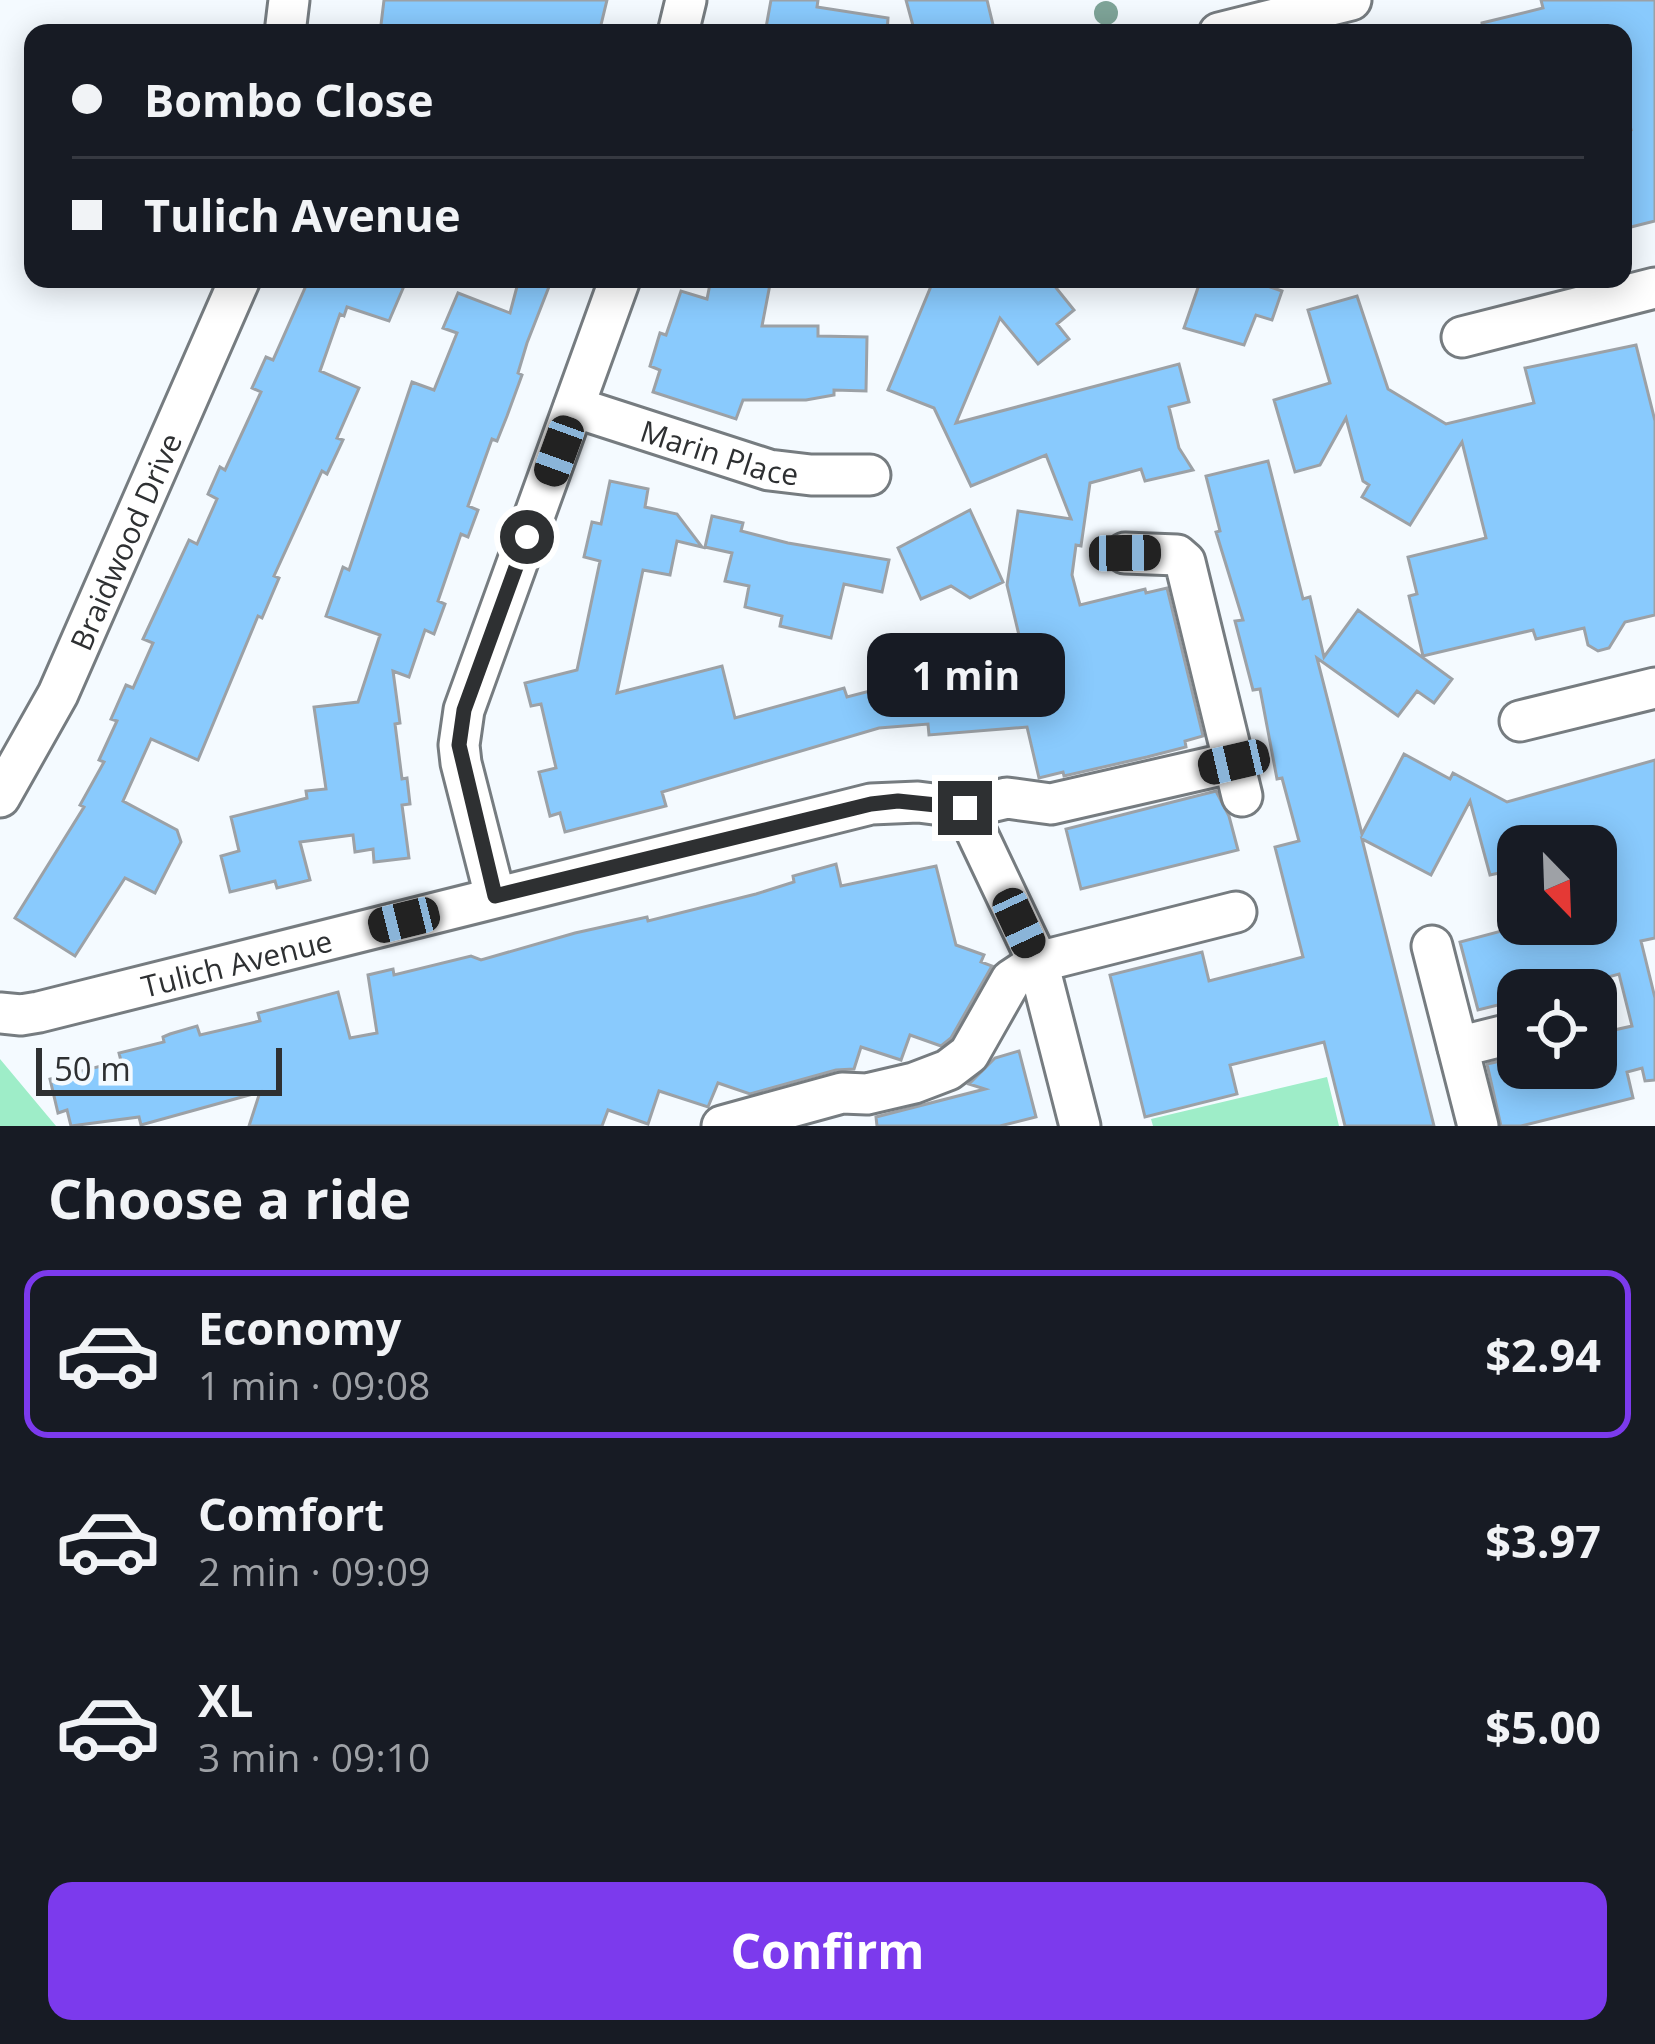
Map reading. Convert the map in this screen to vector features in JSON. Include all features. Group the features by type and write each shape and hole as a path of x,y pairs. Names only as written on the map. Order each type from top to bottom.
{"street":[{"path":"1255,24 1351,0"},
{"name":"Braidwood Drive","path":"0,797 58,694 236,288"},
{"path":"495,896 461,763 460,727 617,288"},
{"path":"1462,337 1655,288"},
{"name":"Marin Place","path":"574,407 769,470 870,475"},
{"name":"Tulich Avenue","path":"0,1012 21,1016 39,1012 871,804 898,801 965,808 1007,798 1052,804 1238,779 1185,562 1177,556 1125,553"},
{"path":"1520,721 1655,688"},
{"path":"965,808 1038,962 1079,1126"},
{"path":"722,1126 842,1093 866,1110 958,1064 979,1040 1011,980 1038,962 1236,912"},
{"path":"1432,946 1478,1126"},
{"path":"1458,1047 1497,1037"}],"green space":[{"path":"0,1059 56,1126 0,1126"},
{"path":"1327,1077 1339,1126 1153,1126 1151,1119"}],"building":[{"path":"384,0 607,0 601,24 381,24"},
{"path":"771,0 818,0 817,7 888,18 888,24 767,24"},
{"path":"906,0 987,0 993,24 913,24"},
{"path":"1541,0 1655,0 1655,221 1632,227 1632,24 1482,24 1543,8"},
{"path":"305,288 403,288 389,321 347,307 344,316 340,314 320,371 359,388 337,438 343,440 327,474 322,471 274,576 279,578 262,618 258,616 198,760 151,739 123,801 177,830 181,842 155,893 125,878 75,956 15,918 84,807 80,805 104,762 99,760 117,721 111,719 126,685 133,688 153,643 143,639 189,540 197,544 217,499 208,494 220,467 225,470 261,392 252,388 266,357 273,360"},
{"path":"517,288 548,288 507,416 497,441 492,439 468,506 478,510 468,537 461,534 438,601 445,604 434,634 425,630 409,677 393,671 402,779 407,778 410,804 402,805 409,858 374,862 373,849 355,852 353,835 300,842 310,880 277,888 275,881 230,892 221,856 239,851 231,817 307,798 306,791 326,789 314,707 358,702 380,635 326,616 343,567 349,570 412,382 434,390 457,333 443,328 458,293 510,313"},
{"path":"709,288 769,288 762,326 818,326 818,336 867,337 866,391 834,390 834,395 806,400 743,400 736,419 653,392 660,370 650,366 681,291 707,299"},
{"path":"930,288 1056,288 1074,310 1057,324 1069,339 1038,364 1000,318 956,423 1179,364 1189,402 1169,407 1179,448 1193,470 1145,481 1141,469 1090,483 1072,575 1080,605 1167,588 1203,736 1185,741 1186,747 1147,757 1039,778 1027,727 929,735 928,724 879,728 662,792 666,806 565,832 560,813 550,816 539,772 556,768 541,704 531,706 525,683 577,670 600,561 584,557 592,522 601,524 610,481 648,489 645,507 677,514 702,547 677,541 670,575 643,570 617,693 722,666 735,718 844,688 847,697 897,684 896,673 957,668 956,661 1024,656 1007,585 1018,511 1071,519 1046,455 971,486 934,408 888,390"},
{"path":"1198,288 1282,291 1272,320 1256,315 1244,345 1184,328"},
{"path":"1357,296 1388,389 1446,424 1534,403 1525,368 1636,345 1655,421 1655,615 1625,622 1609,648 1598,651 1588,645 1584,628 1536,639 1533,630 1423,656 1409,596 1417,594 1408,557 1486,538 1462,442 1410,525 1362,497 1369,485 1363,481 1346,418 1320,465 1295,472 1274,400 1330,383 1308,310"},
{"path":"1268,461 1303,599 1310,597 1324,657 1358,610 1452,679 1434,703 1417,691 1398,716 1317,658 1362,834 1404,754 1507,802 1655,760 1655,938 1641,941 1655,998 1655,1080 1645,1081 1642,1068 1627,1072 1633,1098 1521,1126 1501,1126 1487,1064 1497,1062 1497,1089 1617,1089 1617,1029 1632,1026 1617,969 1497,969 1497,1005 1478,1010 1460,942 1497,932 1497,945 1617,945 1617,825 1497,825 1497,874 1490,875 1470,801 1431,875 1362,839 1434,1126 1345,1126 1324,1042 1230,1065 1237,1094 1145,1117 1110,975 1202,952 1209,981 1303,957 1275,847 1299,841 1282,778 1277,779 1260,689 1253,690 1235,621 1243,620 1216,532 1220,531 1206,476"},
{"path":"970,510 1003,582 970,598 951,586 921,599 898,548"},
{"path":"712,516 743,523 741,531 788,543 889,560 882,592 844,584 831,638 780,626 782,616 745,607 749,586 725,581 732,553 705,547"},
{"path":"1216,791 1238,850 1081,889 1066,829"},
{"path":"836,864 841,886 936,866 956,945 984,955 981,962 992,966 951,1038 941,1046 910,1035 901,1060 861,1047 854,1069 750,1094 718,1083 708,1107 659,1091 648,1124 608,1110 602,1126 249,1126 260,1092 141,1125 139,1117 71,1126 67,1110 58,1113 50,1079 121,1061 119,1053 164,1042 163,1037 170,1034 197,1026 200,1035 260,1021 258,1013 338,992 350,1038 377,1033 368,975 393,969 394,975 471,956 481,960 575,933 647,917 648,921 756,894 794,882 793,876"},
{"path":"1019,1051 1036,1117 1000,1126 877,1126 876,1117 985,1089 969,1084 995,1058"}],"route":[{"path":"527,537 464,710 459,745 495,896 871,804 898,801 965,808"}]}
